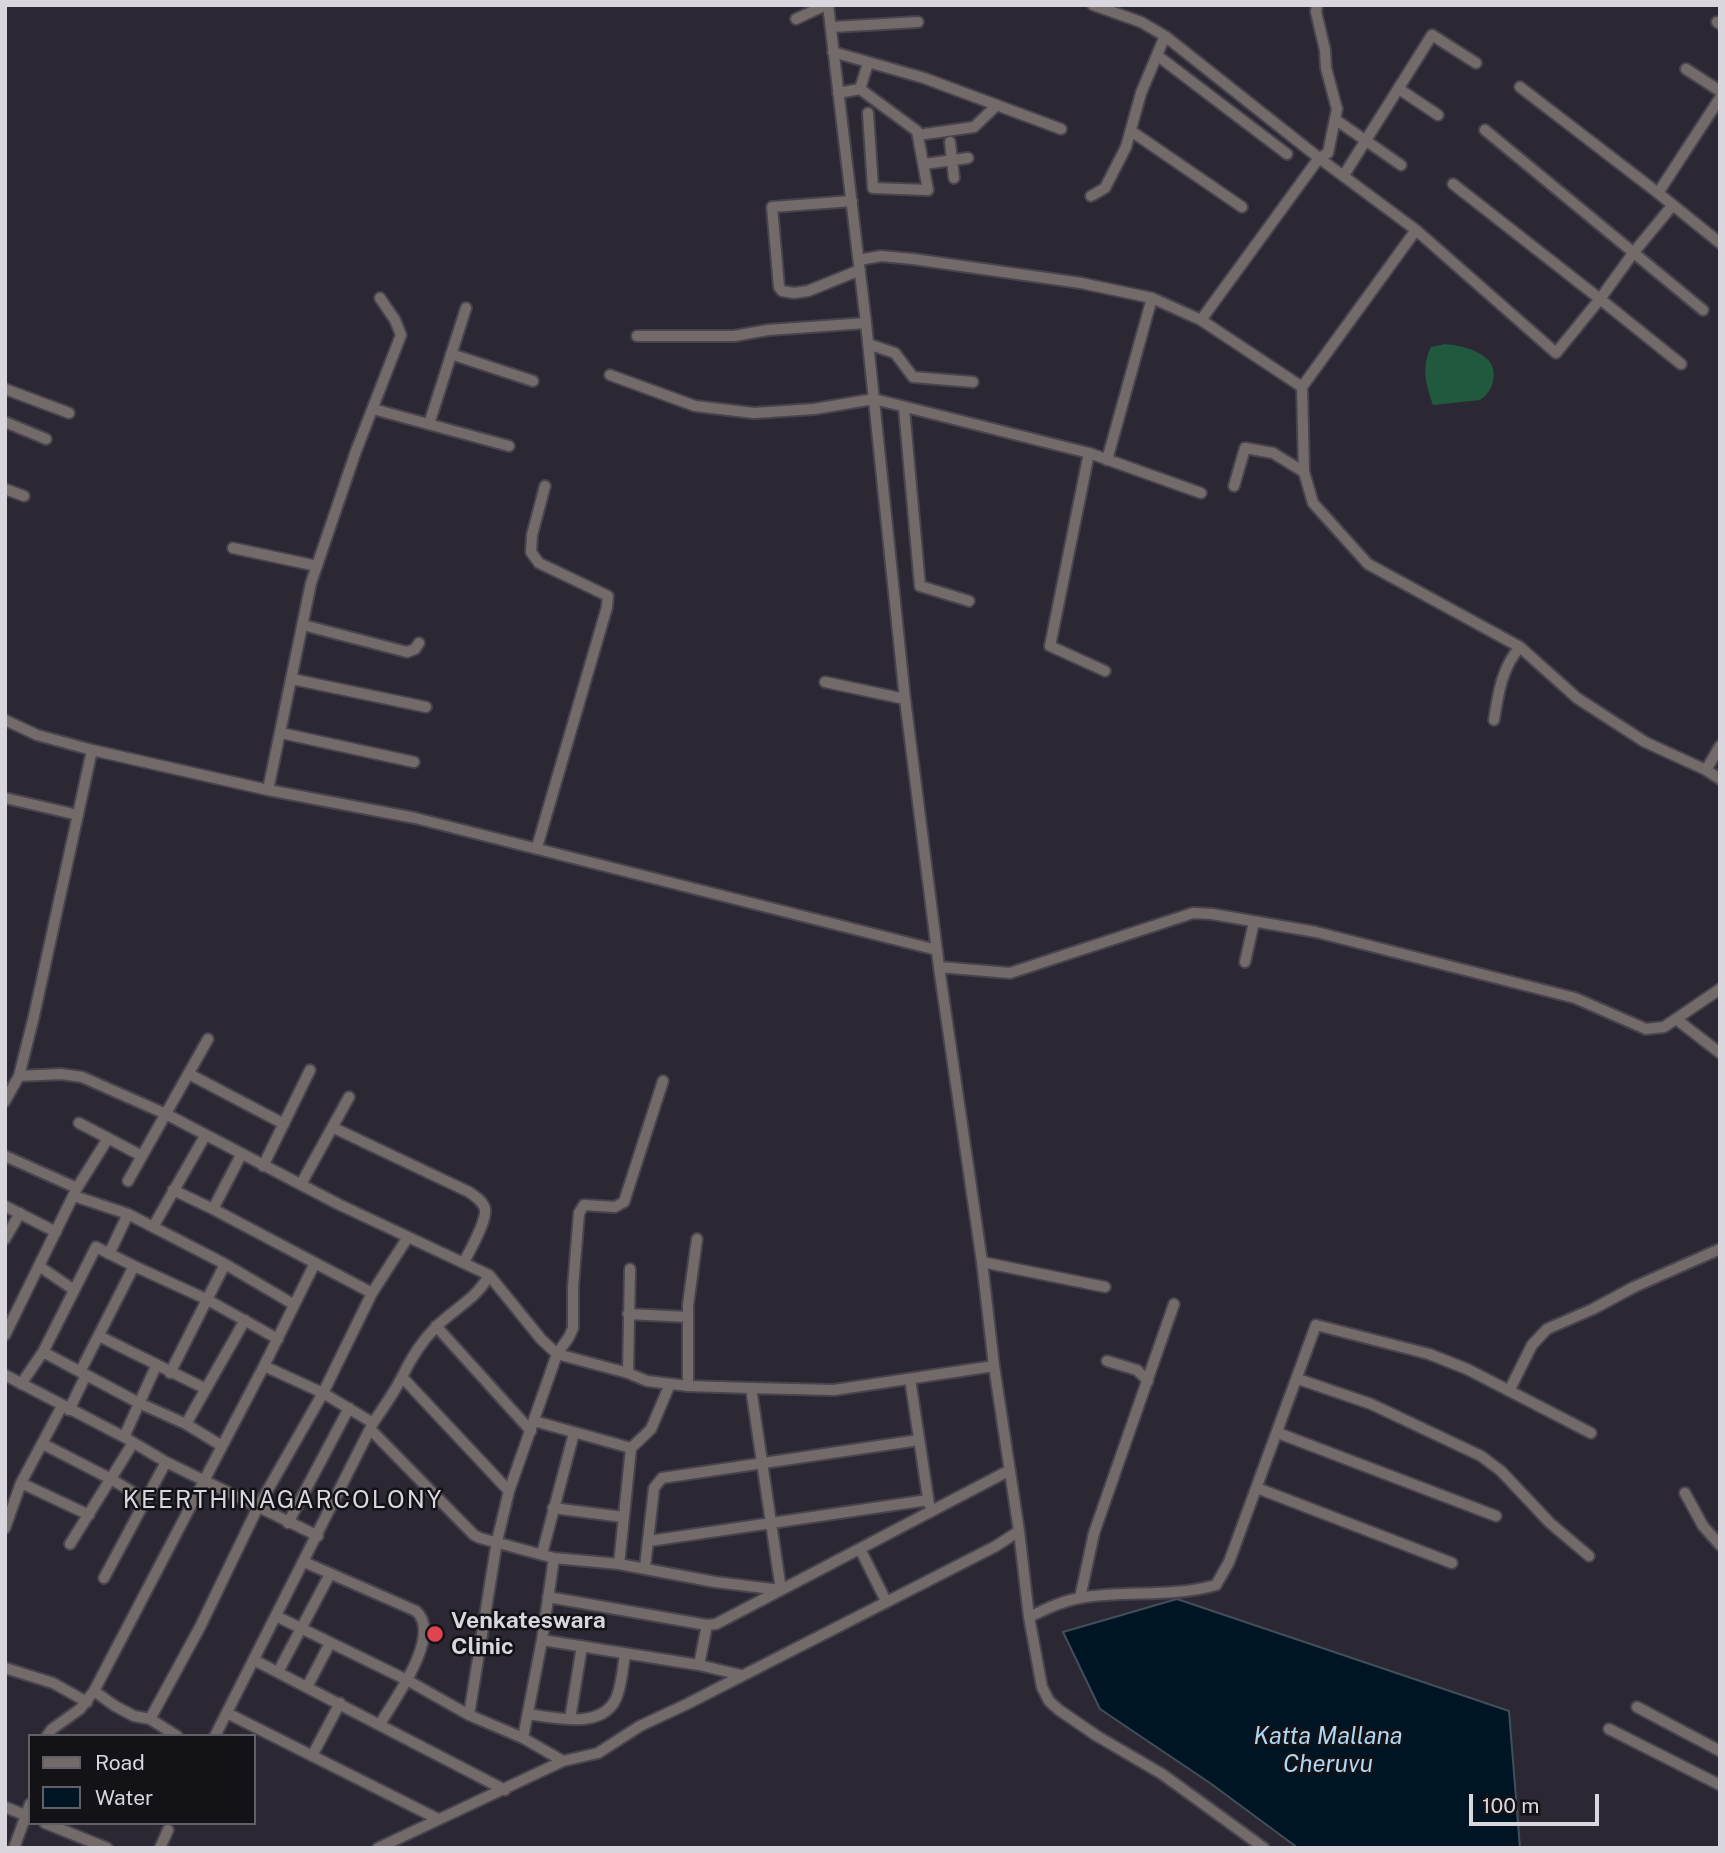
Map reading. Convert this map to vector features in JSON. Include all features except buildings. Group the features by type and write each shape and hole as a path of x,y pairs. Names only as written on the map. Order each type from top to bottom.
{"street":[{"path":"796,19 827,5 832,27 860,265 905,699 994,1366 1029,1617 1042,1687 1049,1701 1059,1710 1162,1774 1264,1848"},
{"path":"1093,5 1141,22 1165,36 1319,158 1416,230 1556,353 1672,206"},
{"path":"1201,320 1319,158 1328,153 1337,109 1326,68 1317,5"},
{"path":"832,27 918,22"},
{"path":"1091,196 1105,188 1126,147 1141,93 1165,36"},
{"path":"1344,175 1432,36 1476,63"},
{"path":"833,52 924,78 1060,129"},
{"path":"1158,56 1287,154"},
{"path":"860,89 868,63"},
{"path":"1686,69 1720,91"},
{"path":"1520,87 1720,243"},
{"path":"838,93 860,89 917,131 928,190 873,188 868,113"},
{"path":"1399,89 1438,115"},
{"path":"1658,193 1720,98"},
{"path":"918,135 974,127 997,105"},
{"path":"1336,120 1401,165"},
{"path":"1131,131 1242,207"},
{"path":"1485,131 1703,310"},
{"path":"950,142 954,178"},
{"path":"924,164 968,158"},
{"path":"1453,184 1681,365"},
{"path":"852,201 772,207 779,287 782,291 801,293 881,256 1081,283 1152,298 1201,320 1302,387"},
{"path":"1416,230 1302,387 1304,472 1313,503 1368,564 1520,647 1585,704 1645,742 1720,779"},
{"path":"268,790 311,583 401,335 395,320 380,298"},
{"path":"1107,460 1152,298"},
{"path":"429,424 466,308"},
{"path":"637,336 734,336 768,330 866,323"},
{"path":"867,344 895,353 913,377 973,382"},
{"path":"452,354 533,381"},
{"path":"610,375 695,406 754,413 814,409 874,399 1088,453 1201,494"},
{"path":"5,389 69,413"},
{"path":"904,408 920,586 969,601"},
{"path":"373,409 509,446"},
{"path":"5,422 46,439"},
{"path":"1234,486 1245,448 1273,453 1304,472"},
{"path":"1088,453 1050,646 1105,671"},
{"path":"537,847 608,596 539,563 531,552 532,535 545,486"},
{"path":"5,489 24,496"},
{"path":"233,548 317,566"},
{"path":"303,625 407,652 415,649 419,643"},
{"path":"1494,720 1499,691 1510,658 1520,647"},
{"path":"292,679 426,707"},
{"path":"825,682 905,699"},
{"path":"5,720 37,735 92,750 268,790 415,818 937,950"},
{"path":"281,733 414,762"},
{"path":"1706,770 1720,746"},
{"path":"5,1101 19,1076 92,750"},
{"path":"5,797 78,816"},
{"path":"939,967 1010,973 1193,913 1316,932 1575,998 1646,1029 1664,1027 1720,989"},
{"path":"1245,962 1254,922"},
{"path":"1676,1019 1720,1054"},
{"path":"128,1181 208,1039"},
{"path":"263,1166 310,1070"},
{"path":"19,1076 61,1074 82,1077 166,1114 263,1166 489,1275 541,1339 557,1354 628,1373 647,1381 688,1386 834,1390 994,1366"},
{"path":"190,1074 284,1124"},
{"path":"469,1715 497,1541 509,1491 557,1354 573,1328 573,1287 580,1208 588,1205 615,1207 624,1202 663,1081"},
{"path":"301,1184 349,1097"},
{"path":"79,1123 142,1156"},
{"path":"334,1128 469,1192 482,1203 484,1218 464,1262"},
{"path":"153,1227 205,1136"},
{"path":"6,1331 75,1192 107,1139"},
{"path":"213,1209 241,1155"},
{"path":"5,1156 75,1192 128,1214 225,1264 293,1304"},
{"path":"173,1190 372,1293"},
{"path":"5,1206 55,1231"},
{"path":"5,1239 20,1213"},
{"path":"109,1254 128,1214"},
{"path":"150,1719 200,1627 258,1507 323,1393 372,1293 408,1237"},
{"path":"688,1386 688,1317 697,1239"},
{"path":"21,1384 43,1352 96,1247 206,1299 278,1339"},
{"path":"1509,1391 1532,1345 1547,1329 1593,1309 1634,1286 1720,1249"},
{"path":"982,1262 1105,1287"},
{"path":"48,1734 52,1728 69,1719 87,1702 94,1691 205,1481 315,1263"},
{"path":"170,1373 225,1264"},
{"path":"39,1266 74,1290"},
{"path":"5,1528 22,1483 65,1408 134,1266"},
{"path":"628,1373 630,1269"},
{"path":"216,1734 372,1427 416,1350 436,1326 469,1300 489,1275"},
{"path":"1080,1598 1094,1533 1174,1304"},
{"path":"628,1314 688,1317"},
{"path":"186,1424 245,1320"},
{"path":"1029,1617 1055,1605 1080,1598 1158,1594 1216,1585 1229,1562 1316,1325 1429,1354 1467,1369 1591,1433"},
{"path":"436,1326 533,1426 574,1433 631,1448"},
{"path":"99,1336 206,1389"},
{"path":"43,1352 139,1403 186,1424 222,1447"},
{"path":"1107,1361 1137,1370 1148,1381"},
{"path":"70,1544 111,1479 129,1440 139,1403 156,1366"},
{"path":"264,1366 349,1408 372,1427 474,1535 554,1558 645,1567 715,1582 781,1590"},
{"path":"5,1375 166,1462 318,1536"},
{"path":"402,1377 509,1491"},
{"path":"910,1379 929,1506"},
{"path":"1298,1379 1371,1404 1481,1456 1501,1471 1550,1523 1589,1556"},
{"path":"619,1564 631,1448 651,1430 670,1384"},
{"path":"751,1388 781,1590"},
{"path":"288,1523 349,1408"},
{"path":"542,1554 574,1433"},
{"path":"1278,1433 1496,1516"},
{"path":"645,1567 654,1488 662,1478 919,1440"},
{"path":"43,1444 146,1500"},
{"path":"104,1578 166,1462"},
{"path":"548,1597 707,1625 726,1620 860,1549 929,1506 1010,1470"},
{"path":"22,1483 89,1515"},
{"path":"1256,1488 1452,1563"},
{"path":"1685,1493 1703,1525 1720,1545"},
{"path":"649,1541 772,1522 929,1506"},
{"path":"553,1508 623,1517"},
{"path":"381,1847 563,1761 598,1752 640,1726 996,1546 1019,1531"},
{"path":"860,1549 886,1601"},
{"path":"523,1738 554,1558"},
{"path":"304,1562 416,1611 425,1623 424,1637 407,1680 380,1724"},
{"path":"278,1672 330,1574"},
{"path":"276,1616 407,1680 469,1715 523,1738 563,1761"},
{"path":"699,1665 707,1625"},
{"path":"542,1640 699,1665 741,1675"},
{"path":"307,1687 330,1643"},
{"path":"570,1719 582,1646"},
{"path":"528,1714 570,1719 593,1718 611,1706 618,1695 625,1654"},
{"path":"254,1660 505,1790"},
{"path":"5,1668 52,1684 87,1702"},
{"path":"94,1691 115,1706 134,1716 150,1719 174,1734"},
{"path":"312,1756 340,1703"},
{"path":"1637,1707 1720,1751"},
{"path":"228,1713 438,1819"},
{"path":"1609,1729 1720,1785"},
{"path":"5,1807 28,1816 14,1848"},
{"path":"50,1825 107,1848"},
{"path":"160,1848 171,1828"}],"green space":[{"path":"1445,344 1471,349 1491,364 1494,372 1492,384 1480,400 1433,405 1427,383 1426,362 1431,347"}],"water":[{"name":"Katta Mallana Cheruvu","path":"1177,1599 1509,1711 1520,1848 1298,1848 1210,1783 1100,1709 1063,1632"}],"place":[{"name":"Venkateswara Clinic","path":"435,1634"}],"district":[{"name":"KEERTHINAGARCOLONY","path":"283,1501"}]}
